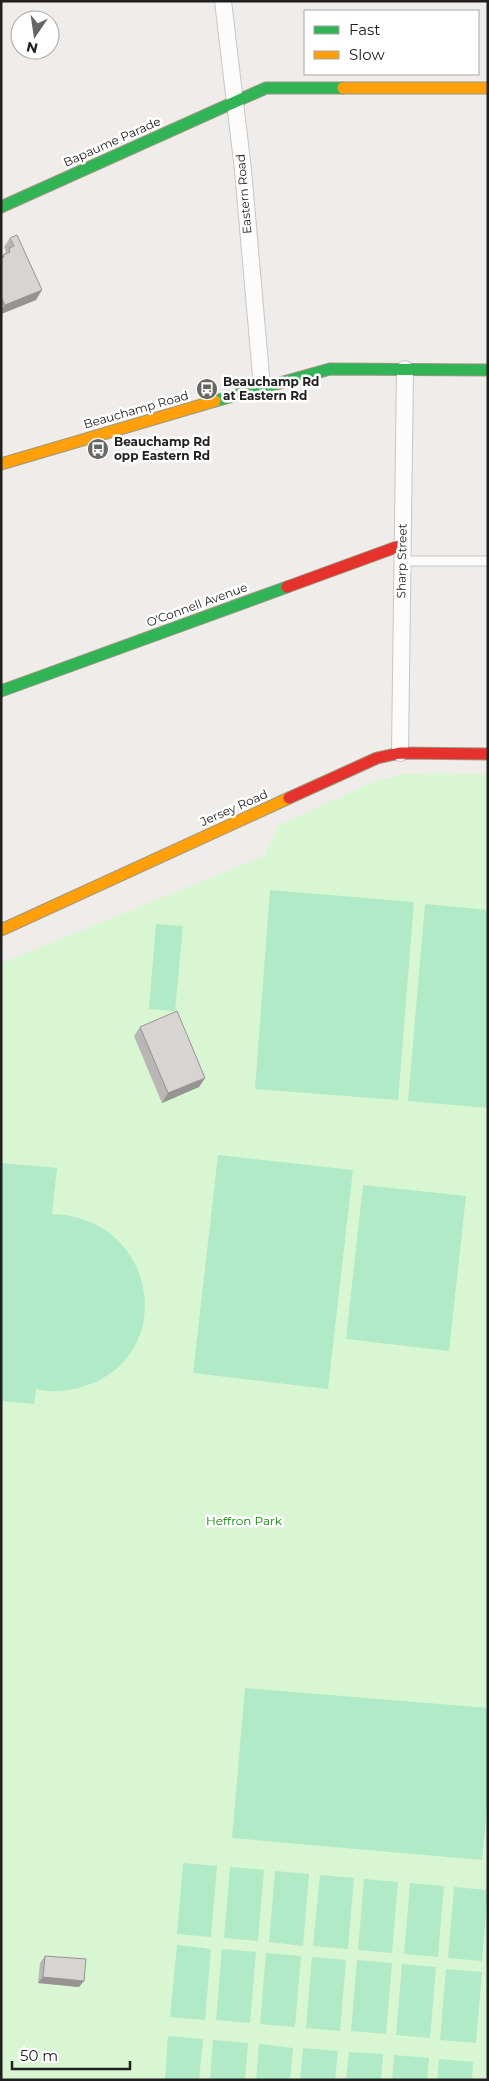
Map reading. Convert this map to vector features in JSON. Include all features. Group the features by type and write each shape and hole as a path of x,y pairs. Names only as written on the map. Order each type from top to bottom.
{"street":[{"name":"Eastern Road","path":"223,1 235,101 262,387"},
{"name":"Bapaume Parade","path":"1,207 266,88 488,88"},
{"name":"Beauchamp Road","path":"1,464 303,374 330,369 488,370"},
{"name":"Sharp Street","path":"400,753 405,369"},
{"name":"O'Connell Avenue","path":"1,691 402,553"},
{"name":"Jersey Road","path":"1,930 155,858 378,758 400,753 488,754"}],"lane":[{"path":"402,553 488,561"}],"green space":[{"name":"Heffron Park","path":"404,774 488,774 488,2080 1,2080 1,963 264,856 279,825 375,781"},
{"path":"270,890 414,902 398,1100 255,1089"},
{"path":"425,904 488,910 488,1108 408,1101"},
{"path":"156,924 183,926 175,1011 149,1009"},
{"path":"218,1155 353,1170 328,1389 193,1373"},
{"path":"1,1163 57,1168 52,1214 88,1221 115,1238 134,1262 144,1290 144,1319 134,1347 115,1370 79,1388 54,1391 36,1389 34,1404 1,1401"},
{"path":"363,1185 466,1196 449,1351 346,1339"},
{"path":"245,1688 488,1708 488,1796 482,1860 232,1838"},
{"path":"183,1863 217,1866 211,1937 177,1934"},
{"path":"230,1867 264,1870 258,1941 224,1938"},
{"path":"275,1871 309,1874 303,1946 269,1942"},
{"path":"320,1875 354,1878 348,1949 313,1946"},
{"path":"364,1879 398,1882 392,1953 358,1950"},
{"path":"410,1883 444,1886 438,1957 404,1954"},
{"path":"454,1887 488,1890 482,1961 448,1958"},
{"path":"177,1945 211,1949 205,2020 170,2017"},
{"path":"222,1949 256,1952 250,2023 216,2020"},
{"path":"266,1953 301,1956 295,2027 260,2024"},
{"path":"312,1957 346,1960 340,2031 306,2028"},
{"path":"357,1960 392,1963 386,2034 351,2031"},
{"path":"402,1964 436,1967 430,2038 396,2035"},
{"path":"446,1969 482,1972 476,2043 440,2040"},
{"path":"168,2036 203,2039 199,2080 165,2080"},
{"path":"213,2040 248,2043 245,2080 210,2080"},
{"path":"259,2044 293,2048 290,2080 256,2080"},
{"path":"303,2048 338,2051 335,2080 300,2080"},
{"path":"349,2052 383,2054 381,2080 346,2080"},
{"path":"394,2055 429,2058 427,2080 392,2080"},
{"path":"439,2059 473,2062 472,2080 437,2080"}],"building":[{"path":"17,235 42,290 5,305 1,297 1,258 10,252 9,248 14,246 10,238"},
{"path":"177,1011 205,1078 168,1093 140,1027"},
{"path":"45,1956 86,1959 84,1981 43,1977"}],"traffic: fast":[{"path":"1,207 266,88 343,88"},
{"path":"215,401 330,369 488,370"},
{"path":"1,691 287,587"}],"traffic: slow":[{"path":"343,88 488,88"},
{"path":"1,464 215,401"},
{"path":"1,930 289,798"}],"traffic: jam":[{"path":"287,587 402,545"},
{"path":"289,798 377,758 400,753 488,754"}],"place":[{"name":"Beauchamp Rd at Eastern Rd","path":"207,389"},
{"name":"Beauchamp Rd opp Eastern Rd","path":"98,449"}]}
